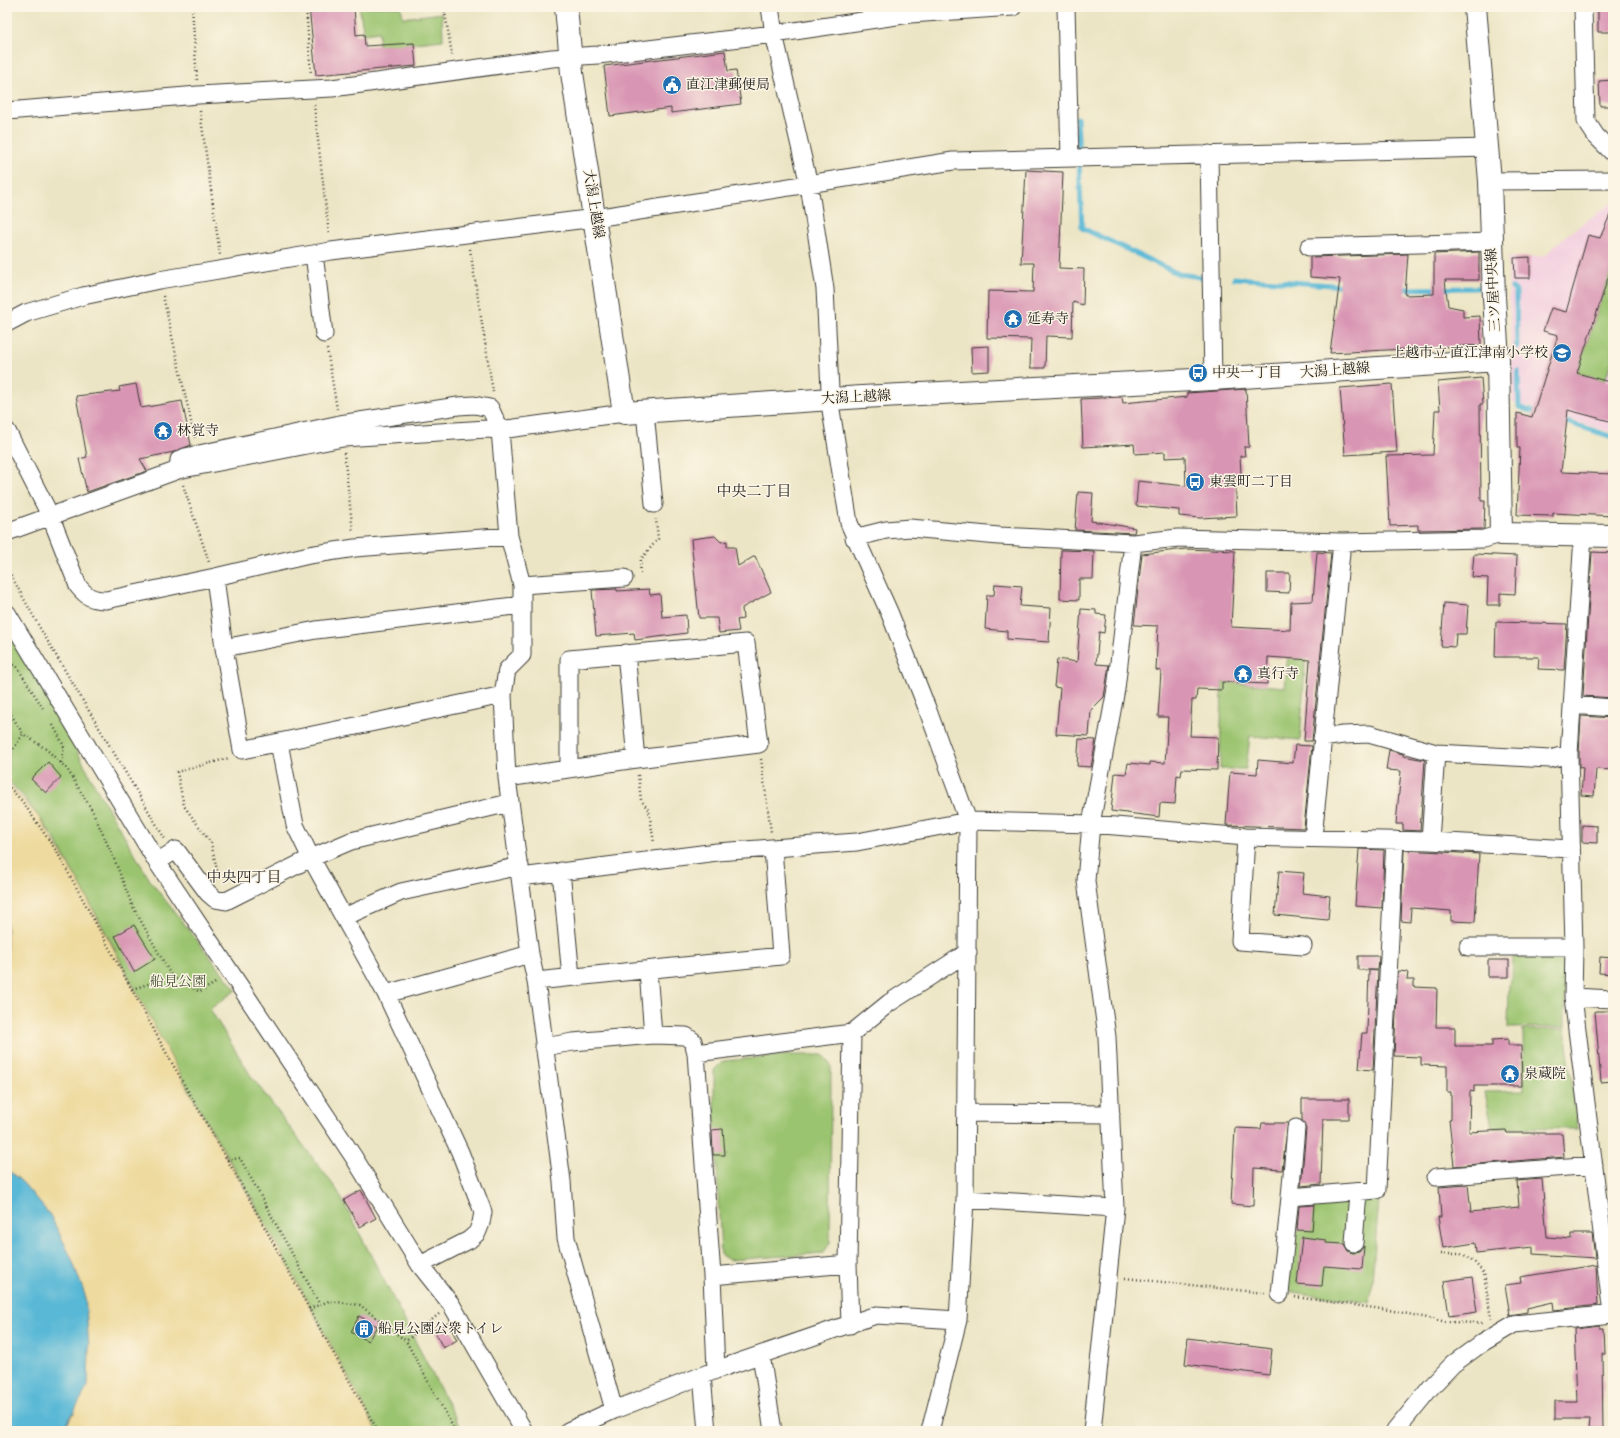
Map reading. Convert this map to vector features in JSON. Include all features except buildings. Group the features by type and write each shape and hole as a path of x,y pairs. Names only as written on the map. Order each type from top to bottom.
{"main road":[{"name":"大潟上越線","path":"566,7 570,56 595,218 635,413 831,400 1213,379 1498,360"},
{"name":"三ツ屋中央線","path":"1475,7 1490,181 1498,360 1501,534"},
{"path":"1501,534 1613,536"}],"street":[{"path":"770,7 774,34 809,185 825,289 831,400 846,509 854,538 890,614 927,708 968,821 965,1199 958,1320 930,1431"},
{"path":"7,111 198,95 313,89 570,56 598,55 774,34 910,14 1013,7"},
{"path":"1066,7 1070,158"},
{"path":"1583,7 1586,121 1596,136 1613,153"},
{"path":"7,323 26,313 83,296 159,280 222,269 322,253 595,218 953,161 1488,148"},
{"path":"1209,154 1213,379"},
{"path":"1490,181 1613,180"},
{"path":"1309,247 1492,242"},
{"path":"322,253 324,334"},
{"path":"7,532 178,470 341,431 458,406 474,405 490,408 500,430 509,536 522,585 522,655 507,670 503,695 506,778 509,803 520,872 530,954 536,981 562,1181 566,1238 614,1410"},
{"path":"178,470 179,460 198,453 341,431 500,430 635,413 654,504"},
{"path":"7,430 50,516 78,586 86,596 95,600 106,600 309,555 354,548 509,536"},
{"path":"854,538 886,530 910,528 999,536 1133,543 1178,538 1342,542 1484,539 1501,534"},
{"path":"1395,1431 1431,1387 1453,1364 1482,1343 1514,1324 1612,1314 1573,997 1574,947 1569,754 1583,536"},
{"path":"1313,838 1342,542"},
{"path":"1092,1431 1115,1208 1107,1037 1086,881 1091,824 1116,689 1133,543"},
{"path":"215,577 224,648 242,750 503,695"},
{"path":"522,585 624,578"},
{"path":"224,648 316,630 522,605"},
{"path":"7,613 157,862 353,1156 420,1265 451,1304 524,1431"},
{"path":"506,778 569,769 636,759 759,744 746,643 569,659 569,769"},
{"path":"626,653 636,759"},
{"path":"1572,705 1613,708"},
{"path":"1322,738 1343,734 1369,734 1436,753 1550,758 1569,754"},
{"path":"279,743 285,783 295,825 310,858 386,994 460,1152 483,1212 477,1233 469,1240 420,1265"},
{"path":"1430,841 1436,753"},
{"path":"157,862 176,850 208,893 215,899 226,901 310,858 350,841 509,803"},
{"path":"344,917 401,892 520,872 561,871 773,848 857,842 968,821 1091,824 1246,837 1430,841 1571,849"},
{"path":"1246,837 1240,941 1303,946"},
{"path":"1290,1197 1377,1190 1395,840"},
{"path":"536,981 648,971 781,956 773,848"},
{"path":"561,871 571,977"},
{"path":"1468,946 1574,947"},
{"path":"696,1053 852,1033 889,1003 968,952"},
{"path":"386,994 530,954"},
{"path":"648,971 653,1035"},
{"path":"1573,997 1613,999"},
{"path":"850,1325 848,1264 852,1033"},
{"path":"544,1047 573,1042 653,1035 686,1036 693,1041 696,1053 712,1276 707,1431"},
{"path":"966,1113 1111,1114"},
{"path":"1280,1294 1296,1128"},
{"path":"1436,1177 1594,1165"},
{"path":"1354,1243 1358,1192"},
{"path":"965,1199 1115,1208"},
{"path":"712,1276 848,1264"},
{"path":"568,1431 614,1410 709,1373 876,1315 958,1320"},
{"path":"761,1355 773,1431"}],"path":[{"path":"192,7 198,95 222,269"},
{"path":"306,7 313,89 322,253"},
{"path":"444,7 454,72"},
{"path":"468,235 494,400 490,408"},
{"path":"159,280 198,453"},
{"path":"324,334 341,431 354,548"},
{"path":"178,470 215,577"},
{"path":"624,578 640,578 641,559 658,539 654,504"},
{"path":"7,568 41,630 169,845"},
{"path":"7,660 17,667 44,710"},
{"path":"7,708 23,734 46,749 67,769 92,810 115,861 132,905 172,976 200,992 231,974"},
{"path":"52,723 64,746 61,763"},
{"path":"7,759 23,734"},
{"path":"759,744 773,848"},
{"path":"208,893 218,874 213,849 211,843 184,806 177,772 229,759 242,750"},
{"path":"636,759 641,800 649,811 656,860"},
{"path":"7,786 22,801 57,852 132,990 378,1431"},
{"path":"132,990 172,976"},
{"path":"227,1160 240,1158 320,1305"},
{"path":"1437,1254 1461,1254 1475,1263 1484,1273 1492,1324 1514,1324"},
{"path":"1108,1276 1280,1294 1382,1309 1447,1322 1484,1323"},
{"path":"309,1309 328,1301 360,1305 406,1341 453,1427"},
{"path":"406,1341 451,1304"}],"shaded area":[{"name":"上越市立 直江津南小学校","path":"1613,202 1613,433 1512,402 1508,258 1545,256 1565,236"}],"green space":[{"path":"359,7 401,7 403,18 442,13 443,40 379,47 379,32 364,34"},
{"path":"1611,269 1613,270 1613,356 1605,381 1577,373"},
{"path":"1291,620 1308,623 1300,740 1250,736 1246,769 1220,769 1222,682 1285,687"},
{"name":"船見公園","path":"7,627 64,726 99,793 151,882 236,990 210,1009 251,1076 337,1190 462,1431 377,1431 252,1199 173,1063 112,944 55,839 24,797 7,779"},
{"path":"1565,956 1565,1027 1508,1028 1509,984 1512,978 1513,957"},
{"path":"1565,1029 1578,1129 1492,1128 1485,1092 1524,1091 1523,1030"},
{"path":"788,1055 823,1055 831,1066 830,1242 824,1253 729,1260 721,1255 714,1105 714,1070 723,1061"},
{"path":"1379,1200 1370,1303 1286,1291 1294,1207"}],"sand":[{"path":"7,782 39,817 78,881 184,1082 281,1252 377,1431 63,1431 74,1413 23,1183 7,1169"}],"water":[{"path":"7,1169 23,1183 50,1215 71,1257 85,1295 89,1347 88,1386 63,1431 7,1431"}],"waterway":[{"path":"1077,118 1082,228 1179,274 1208,278"},
{"path":"1234,278 1345,286"},
{"path":"1399,289 1478,288"},
{"path":"1512,288 1516,291 1517,347"},
{"path":"1518,371 1519,407 1539,414"},
{"path":"1560,420 1613,437"}],"place":[{"name":"直江津郵便局","path":"672,85"},
{"name":"延寿寺","path":"1013,319"},
{"name":"上越市立 直江津南小学校","path":"1562,353"},
{"name":"中央一丁目","path":"1198,373"},
{"name":"林覚寺","path":"163,431"},
{"name":"東雲町二丁目","path":"1195,482"},
{"name":"真行寺","path":"1243,674"},
{"name":"泉蔵院","path":"1510,1074"},
{"name":"船見公園公衆トイレ","path":"364,1329"}],"district":[{"name":"中央二丁目","path":"754,492"},
{"name":"中央四丁目","path":"244,878"}]}
